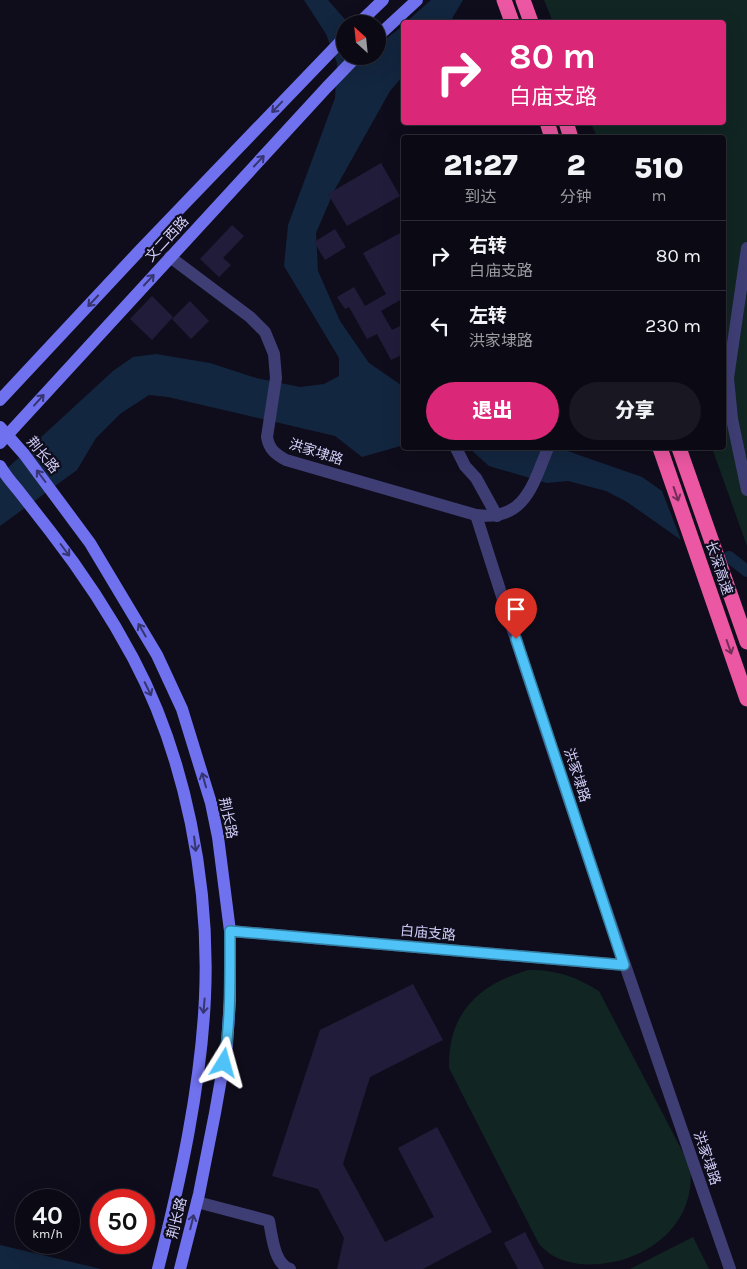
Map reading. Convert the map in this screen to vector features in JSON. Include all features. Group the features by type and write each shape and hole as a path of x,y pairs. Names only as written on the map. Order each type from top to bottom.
{"highway":[{"path":"504,0 511,20"},
{"path":"523,0 530,20"},
{"name":"长深高速","path":"661,450 747,699"},
{"name":"长深高速","path":"680,450 747,642"}],"main road":[{"path":"367,15 383,0"},
{"path":"386,29 418,0"},
{"name":"文二西路","path":"0,400 336,46"},
{"name":"文二西路","path":"2,435 349,65"},
{"name":"荆长路","path":"2,435 24,454 90,543 157,655 182,709 211,803 218,838 230,931 230,1000 227,1045 216,1113 180,1269"},
{"name":"荆长路","path":"1,469 68,554 101,603 133,658 158,709 177,768 195,839 204,932 205,996 193,1109 158,1268"}],"street":[{"path":"747,248 728,378 732,419 747,490"},
{"name":"洪家埭路","path":"170,257 250,317 265,332 274,354 276,378 266,437 268,446 275,454 286,460 476,515 521,657 624,965 730,1269"},
{"path":"457,450 465,466 476,478 497,516"},
{"path":"476,515 497,516 510,512 521,502 531,488 547,450"},
{"name":"白庙支路","path":"230,931 624,965"},
{"path":"197,1202 269,1221 275,1251 285,1268 290,1269"}],"green space":[{"path":"544,0 747,0 747,546 713,450 726,450 726,135 596,135 592,125 726,125 726,20 552,20"},
{"path":"528,970 547,971 565,975 599,991 690,1166 690,1188 684,1208 674,1226 660,1240 643,1252 623,1260 601,1264 579,1264 553,1256 539,1244 449,1068 450,1049 454,1032 460,1017 469,1004 494,984"},
{"path":"693,1237 709,1269 630,1269"}],"water":[{"path":"304,0 328,0 341,15 336,15 336,60 326,34"},
{"path":"431,0 463,0 451,20 408,20"},
{"path":"401,27 401,78 390,91 334,191 316,233 318,271 340,321 369,363 401,385 401,446 362,457 335,436 168,397 149,395 120,414 96,438 77,470 0,526 0,475 113,371 133,357 156,354 210,363 256,378 300,387 324,384 339,376 339,358 284,266 288,225 335,98 337,65 386,65 386,39"},
{"path":"471,450 565,450 642,477 662,491 681,540 627,502 606,491 568,481 547,483 489,466"},
{"path":"0,1245 15,1249 15,1254 38,1254 101,1269 0,1269"}],"building":[{"path":"381,163 400,196 347,226 328,194"},
{"path":"232,225 244,236 223,258 231,265 219,277 200,259"},
{"path":"335,229 346,247 325,260 314,242"},
{"path":"401,233 401,300 381,311 392,330 401,326 401,355 391,360 377,334 367,339 349,307 345,309 337,297 354,287 365,306 386,294 363,253"},
{"path":"152,296 173,317 152,340 130,319"},
{"path":"190,301 209,321 191,339 172,319"},
{"path":"413,984 443,1040 370,1077 343,1164 385,1242 434,1217 398,1148 437,1127 492,1232 423,1269 337,1269 344,1238 318,1189 272,1176 320,1030"},
{"path":"525,1232 544,1269 518,1269 504,1243"}],"waterway":[{"path":"729,557 747,571"}],"route":[{"path":"224,1063 230,1000 230,931 624,965 516,639"}]}
